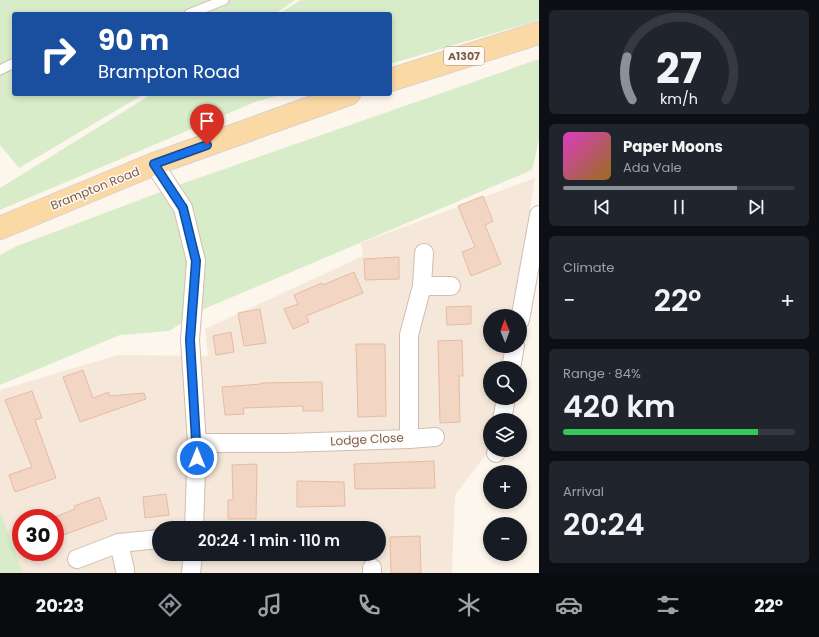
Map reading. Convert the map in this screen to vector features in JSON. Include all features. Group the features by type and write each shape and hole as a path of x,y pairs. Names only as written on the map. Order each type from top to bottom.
{"main road":[{"name":"A1307","path":"392,79 539,33"},
{"name":"Brampton Road","path":"0,228 154,164 343,96"}],"street":[{"path":"154,164 183,208 196,261 190,340 197,443 194,521"},
{"path":"522,309 539,214"},
{"name":"Lodge Close","path":"197,443 286,443 409,439 409,335 422,286 424,253"},
{"path":"422,286 450,286"},
{"path":"409,439 435,437"},
{"path":"77,559 119,543 152,540"},
{"path":"119,543 125,570"},
{"path":"191,573 192,561"}],"lane":[{"path":"194,12 224,0"},
{"path":"0,70 12,64"}],"shaded area":[{"path":"535,178 514,309 483,309 483,353 507,353 505,361 483,361 483,405 498,405 497,413 483,413 484,457 455,495 452,573 23,573 19,561 64,561 64,509 12,509 12,543 0,510 0,390 118,355 208,356 205,329 363,256 361,243"}],"green space":[{"path":"0,0 295,0 278,12 12,12 12,96 141,96 19,168 0,145"},
{"path":"301,0 539,0 539,20 392,63 392,12 281,12"},
{"path":"539,59 539,140 532,170 204,309 169,331 120,335 0,385 0,255 17,246 187,182"},
{"path":"149,96 276,96 255,102 0,210 0,188"},
{"path":"0,510 12,543 12,561 19,561 23,573 0,573"}],"building":[{"path":"483,196 493,221 485,225 501,264 471,276 462,252 475,247 458,206"},
{"path":"399,257 399,279 365,280 364,259"},
{"path":"354,272 363,293 306,316 309,322 293,329 284,309 298,304 294,295"},
{"path":"471,306 471,324 447,325 446,307"},
{"path":"260,309 266,343 244,346 238,313"},
{"path":"231,332 234,352 216,355 213,336"},
{"path":"462,340 463,376 459,376 460,422 440,423 438,341"},
{"path":"356,344 385,344 386,416 358,417"},
{"path":"83,370 93,398 109,392 109,396 144,393 146,399 80,422 63,377"},
{"path":"322,382 323,411 303,411 303,406 243,408 244,414 225,415 222,387 261,383"},
{"path":"32,391 42,418 35,420 56,478 15,492 9,475 32,467 5,400"},
{"path":"434,461 435,488 355,489 354,464"},
{"path":"257,464 256,519 228,519 228,500 233,500 232,465"},
{"path":"297,481 344,482 345,506 297,507"},
{"path":"166,494 169,515 145,518 143,497"},
{"path":"99,497 107,519 64,535 64,513 75,509 74,506"},
{"path":"420,536 421,573 391,573 390,537"}],"route":[{"path":"197,458 190,340 196,261 183,208 154,164 207,145"}]}
